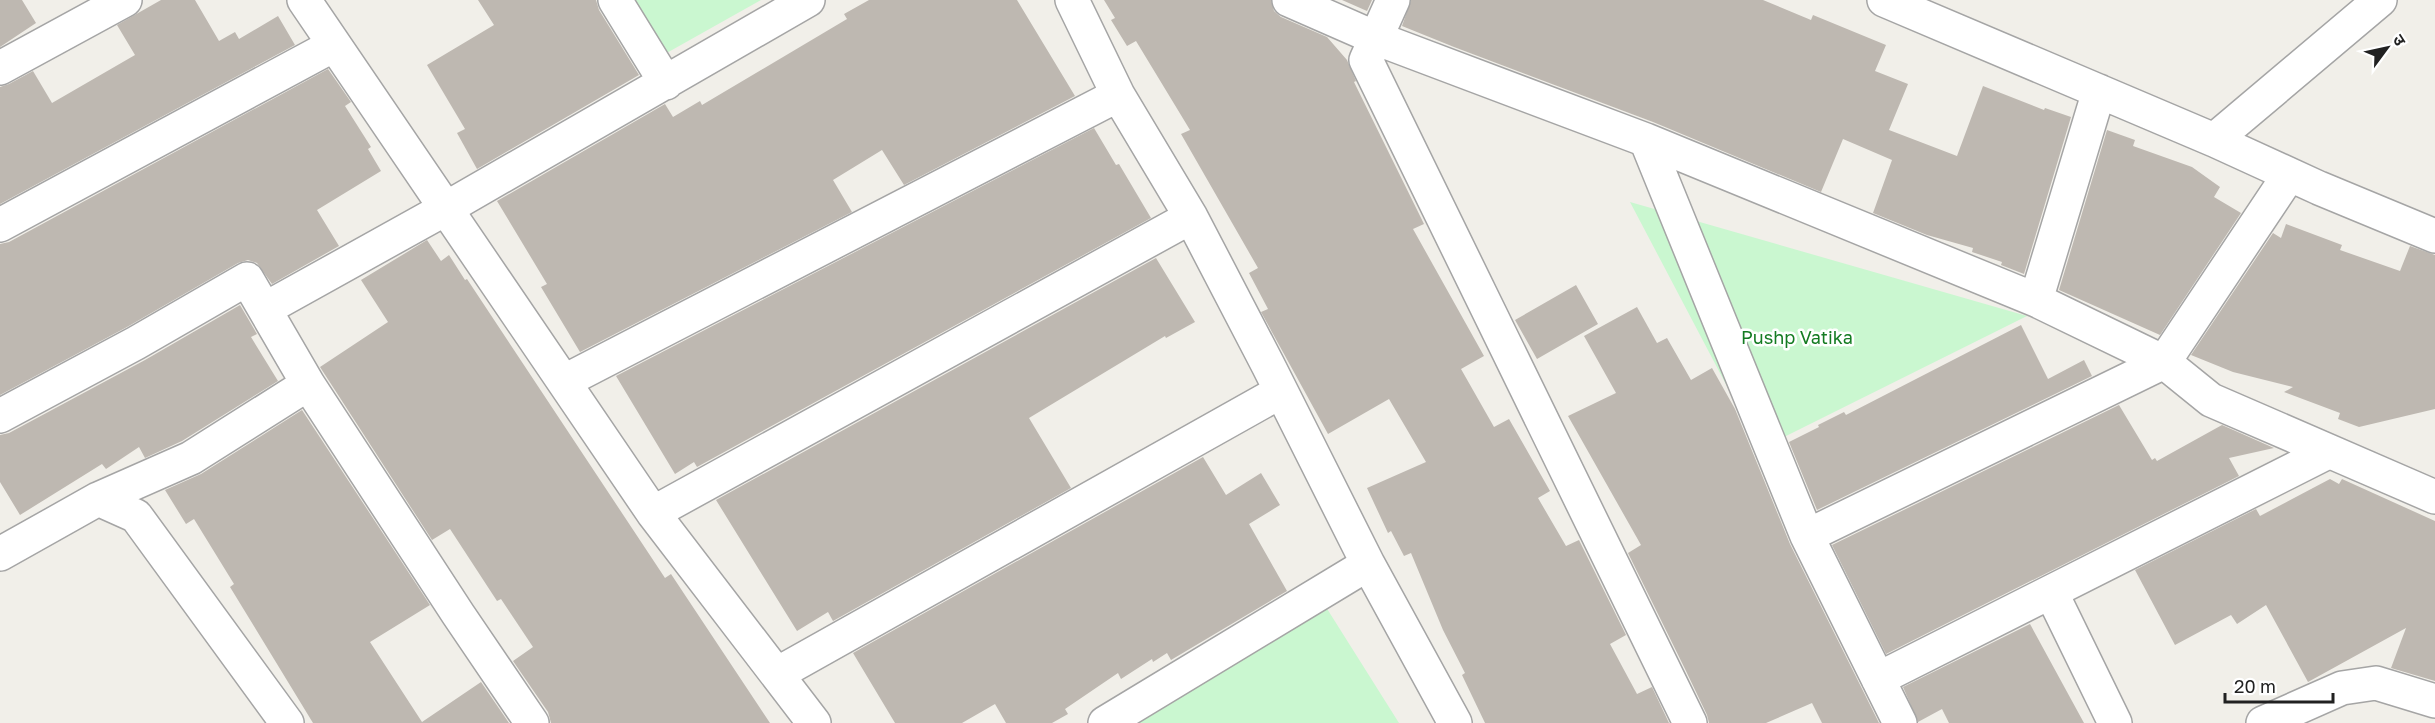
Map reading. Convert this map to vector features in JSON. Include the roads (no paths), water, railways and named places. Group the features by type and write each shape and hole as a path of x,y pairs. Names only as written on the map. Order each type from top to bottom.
{"street":[{"path":"0,68 125,0"},
{"path":"304,0 653,513 814,723"},
{"path":"615,0 666,82"},
{"path":"265,309 445,209 808,0"},
{"path":"1072,0 1118,95 1191,217 1368,564 1455,723"},
{"path":"1289,0 1378,39 1646,140 2036,300 2164,362 2211,400 2435,497"},
{"path":"1393,0 1378,39 1366,60 1690,723"},
{"path":"1884,0 2435,236"},
{"path":"2214,140 2380,0"},
{"path":"0,225 334,45"},
{"path":"2036,300 2099,91"},
{"path":"565,381 1118,95"},
{"path":"1646,140 1807,536 1900,723"},
{"path":"1807,536 2164,362 2289,175"},
{"path":"653,513 1191,217"},
{"path":"0,416 136,343 248,279 308,384 451,604 532,723"},
{"path":"0,554 98,499 192,458 308,384"},
{"path":"777,674 1280,392"},
{"path":"1878,679 2328,452"},
{"path":"98,499 136,516 287,723"},
{"path":"1105,723 1151,711 1368,564"},
{"path":"2051,592 2115,723"},
{"path":"2263,723 2342,688 2376,683 2435,701"}],"park label":[{"name":"Pushp Vatika","path":"1797,337"}]}
